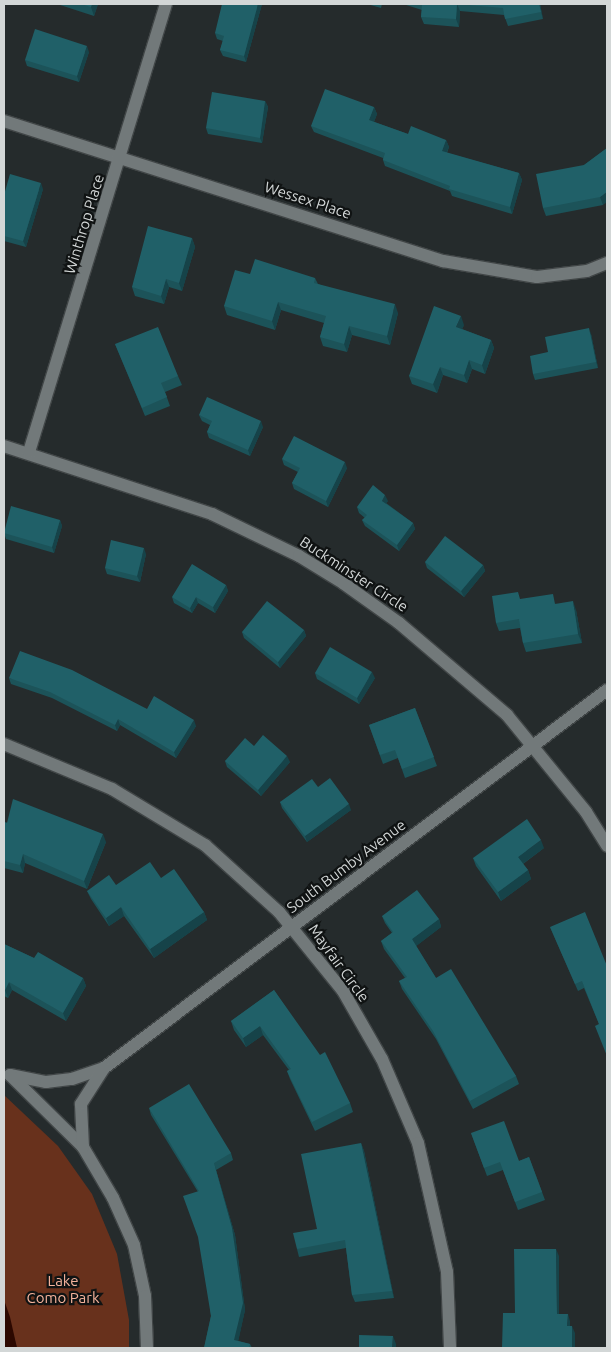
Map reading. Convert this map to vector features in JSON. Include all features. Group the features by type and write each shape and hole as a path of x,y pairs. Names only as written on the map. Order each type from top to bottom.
{"street":[{"name":"Winthrop Place","path":"29,452 122,157 166,4"},
{"name":"Wessex Place","path":"4,122 122,157 443,261 492,272 536,276 587,271 607,263"},
{"name":"Buckminster Circle","path":"4,446 29,452 212,514 300,556 399,622 534,744 607,846"},
{"name":"South Bumby Avenue","path":"7,1073 46,1082 72,1079 104,1068 607,690"},
{"name":"Mayfair Circle","path":"4,744 59,763 152,811 237,872 292,927 343,991 405,1105 433,1197 447,1272 450,1348"},
{"name":"South Bumby Avenue","path":"83,1147 81,1104 104,1068"},
{"path":"7,1073 83,1147 114,1198 134,1245 145,1296 148,1348"}],"green space":[{"name":"Lake Como Park","path":"4,1095 58,1146 92,1194 117,1254 129,1320 129,1348 17,1348 4,1300"}],"shaded area":[{"path":"4,1300 10,1317 17,1348 4,1348"}],"building":[{"path":"81,4 92,4 91,7"},
{"path":"222,4 258,4 244,56 220,50 224,36 215,33"},
{"path":"422,4 457,4 456,19 421,17"},
{"path":"457,4 539,4 541,12 505,19 503,8"},
{"path":"35,29 87,46 77,76 25,60"},
{"path":"325,89 374,107 369,120 408,134 411,126 446,140 442,151 519,173 510,207 449,189 450,186 383,160 385,153 311,126"},
{"path":"212,92 265,101 260,138 206,128"},
{"path":"607,148 607,192 600,197 543,208 536,174 584,165"},
{"path":"10,174 41,183 23,241 4,236 4,195"},
{"path":"148,226 192,238 179,283 166,279 161,296 132,287"},
{"path":"255,259 315,278 314,283 395,304 387,336 349,326 344,344 320,337 326,316 278,302 272,321 224,306 235,270 250,274"},
{"path":"434,306 461,316 456,327 491,340 482,365 469,360 464,375 440,367 433,384 409,376"},
{"path":"158,327 178,376 161,383 167,397 142,408 115,344"},
{"path":"589,328 596,362 533,374 530,356 548,352 545,337"},
{"path":"207,397 261,421 248,450 207,432 212,421 199,415"},
{"path":"294,436 345,462 326,501 292,483 300,468 282,459"},
{"path":"373,485 385,495 382,501 413,523 397,545 362,520 367,515 357,507"},
{"path":"11,506 60,520 52,547 4,533"},
{"path":"445,536 483,565 461,591 425,562"},
{"path":"111,540 144,548 137,576 105,568"},
{"path":"192,564 226,585 213,607 196,597 190,608 172,597"},
{"path":"518,592 520,599 553,594 555,604 573,601 578,634 523,643 519,619 496,623 492,596"},
{"path":"267,601 304,630 278,662 242,632"},
{"path":"330,647 372,672 357,698 315,673"},
{"path":"20,651 72,670 147,709 154,696 194,720 174,752 118,719 115,725 50,692 9,678"},
{"path":"415,708 434,757 402,769 395,750 380,755 369,725"},
{"path":"263,735 287,756 258,790 225,761 245,738 254,746"},
{"path":"330,778 349,804 305,836 280,802 312,779 318,787"},
{"path":"13,799 103,834 84,881 23,854 20,865 4,861 4,822 7,823"},
{"path":"527,819 541,840 518,857 528,870 498,892 473,858"},
{"path":"150,862 161,878 174,869 204,912 150,949 121,907 106,918 87,891 109,875 116,885"},
{"path":"417,890 439,919 412,939 436,978 451,969 516,1076 470,1101 433,1031 399,981 407,977 381,941 393,932 382,916"},
{"path":"585,912 607,966 607,1056 595,1026 599,1024 582,981 575,984 550,927"},
{"path":"4,944 34,958 38,952 83,978 63,1013 9,982 4,989"},
{"path":"274,990 320,1055 325,1052 350,1103 312,1122 287,1071 291,1069 260,1026 243,1038 231,1021"},
{"path":"189,1084 231,1153 214,1163 232,1228 243,1303 234,1340 250,1344 249,1348 204,1348 211,1316 198,1237 183,1196 199,1191 149,1108"},
{"path":"504,1121 519,1161 529,1157 542,1192 515,1202 500,1162 484,1168 471,1133"},
{"path":"361,1143 392,1291 352,1295 345,1240 297,1249 293,1233 317,1229 301,1154"},
{"path":"514,1249 556,1249 557,1314 568,1314 567,1326 572,1326 572,1348 502,1348 503,1313 515,1313"},
{"path":"359,1335 393,1336 392,1348 359,1348"}]}
